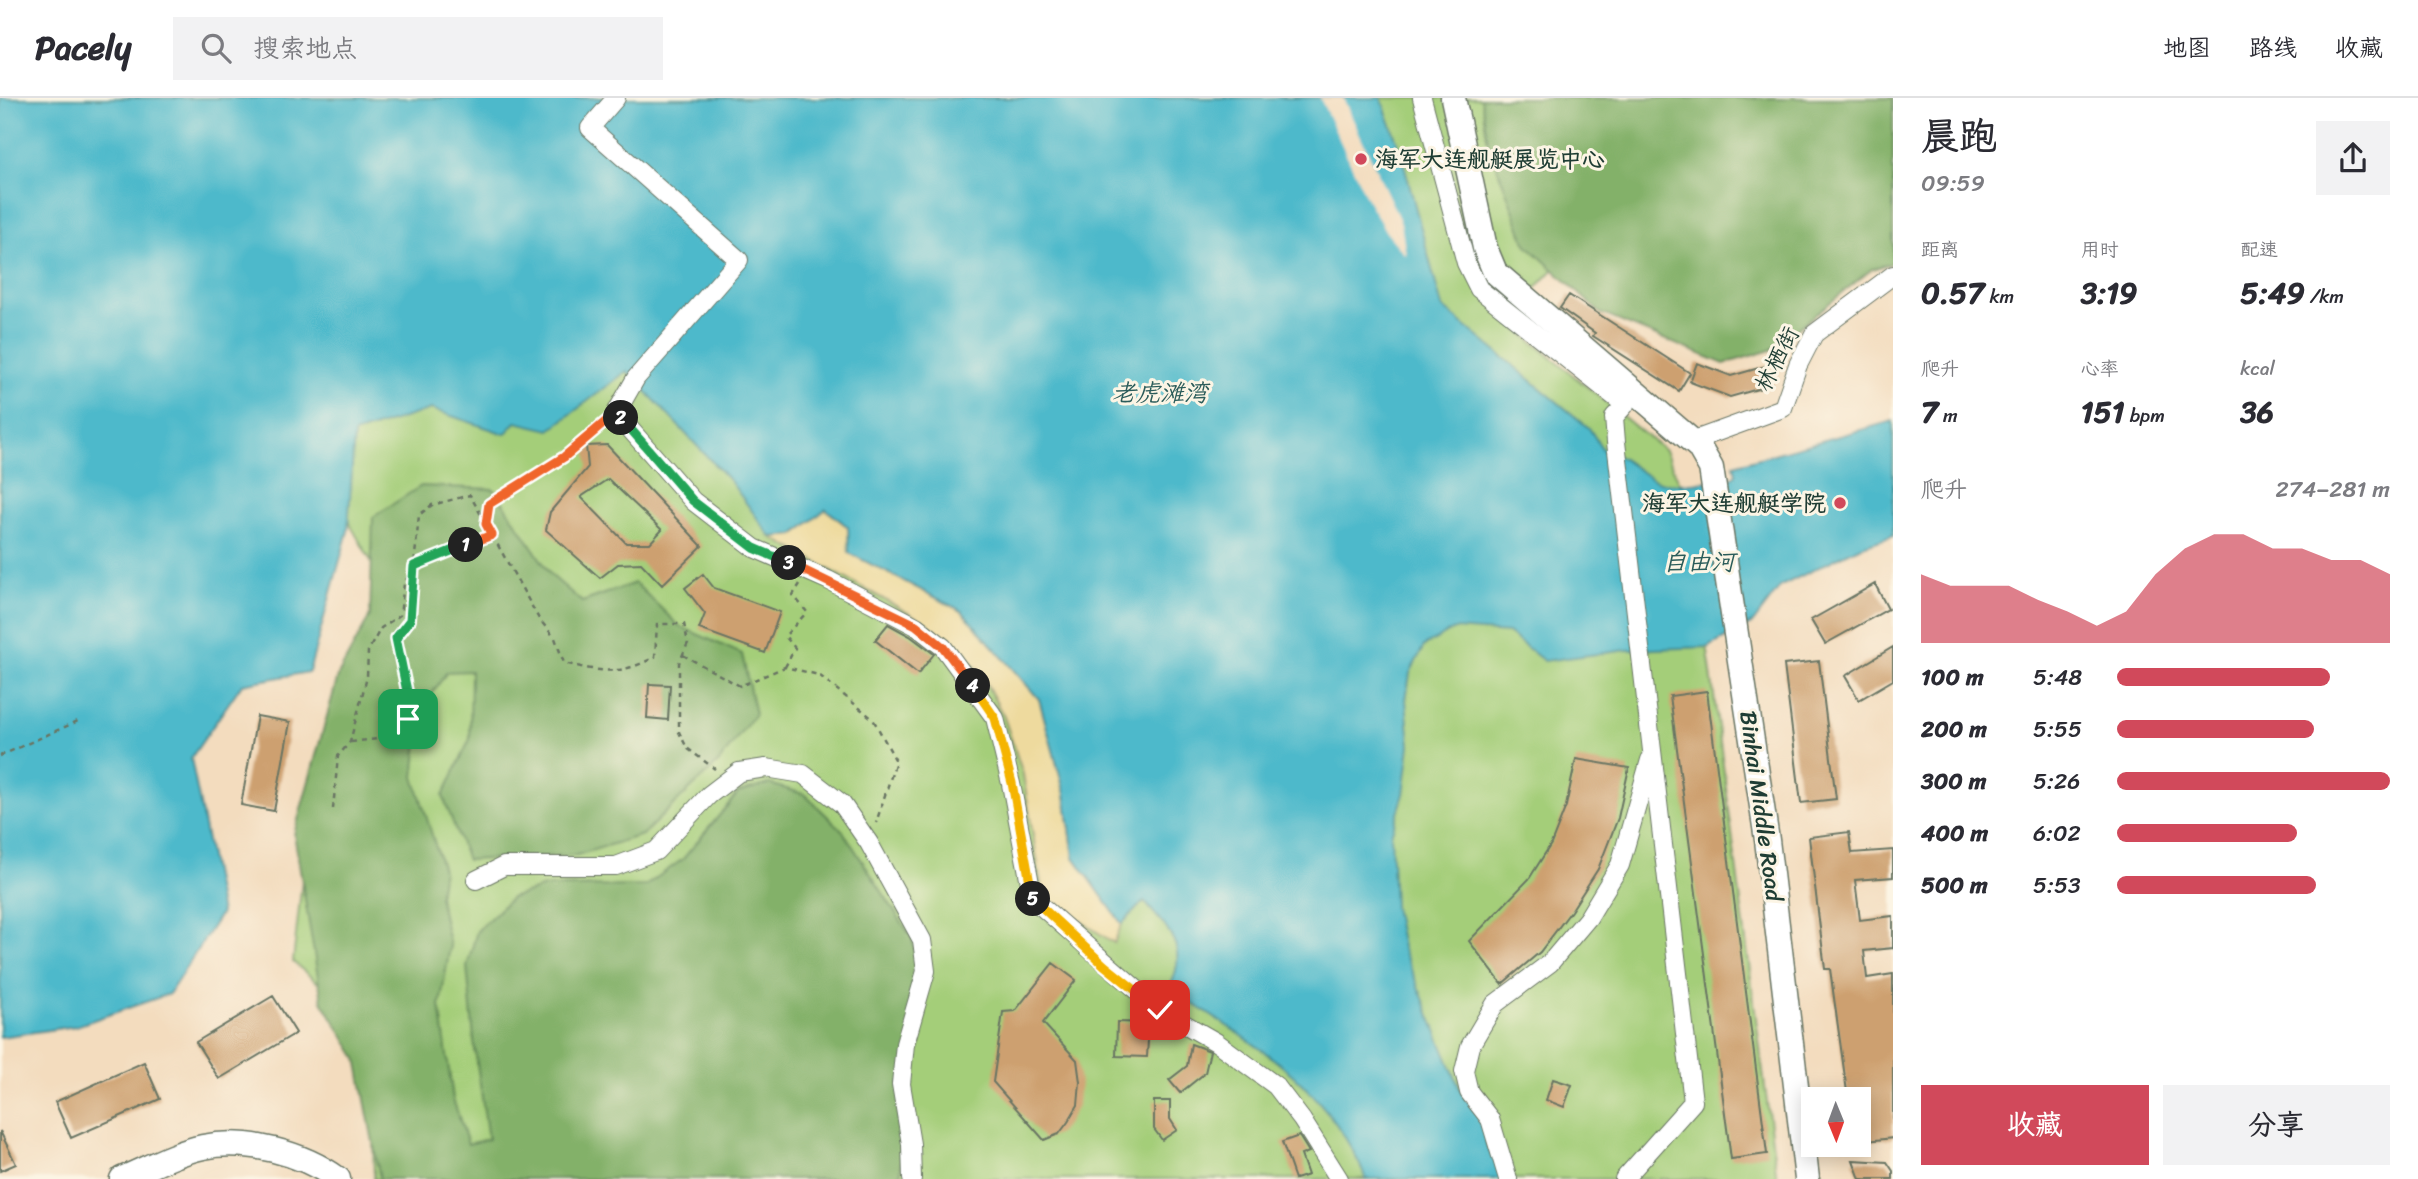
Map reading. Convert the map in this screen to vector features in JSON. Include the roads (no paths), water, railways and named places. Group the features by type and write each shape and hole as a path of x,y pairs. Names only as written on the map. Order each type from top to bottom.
{"highway":[{"name":"Binhai Middle Road","path":"1452,98 1485,248 1495,272 1692,441 1709,461 1705,477 1729,649 1792,1179"},
{"name":"Binhai Middle Road","path":"1729,649 1767,840 1807,1179"},
{"path":"122,1179 203,1147 242,1146 285,1154 321,1168 338,1179"},
{"path":"285,1154 315,1179"}],"street":[{"path":"616,98 590,128 739,260 636,378 616,413 693,501 754,548 828,580 916,625 943,647 995,718 1012,783 1033,899 1104,965 1160,1010 1216,1042 1276,1086 1339,1179"},
{"path":"1422,98 1466,263 1479,289 1625,405 1614,417 1616,442 1693,1102 1624,1179"},
{"name":"林栖街","path":"1692,441 1783,408 1798,365 1814,334 1893,275"},
{"path":"1508,1179 1490,1119 1468,1092 1464,1071 1470,1046 1495,1004 1550,963 1588,918 1620,864 1653,750"},
{"path":"477,880 504,866 615,866 656,851 709,795 739,772 766,768 803,775 842,804 869,843 915,924 926,956 923,987 905,1044 902,1065 902,1103 911,1144 912,1179"}],"water":[{"path":"0,98 1381,98 1400,149 1442,307 1589,428 1603,450 1662,483 1692,483 1732,478 1736,474 1734,465 1893,421 1893,536 1859,547 1781,586 1753,623 1709,647 1628,650 1544,661 1508,633 1454,629 1424,646 1410,673 1406,700 1410,745 1404,794 1391,835 1394,907 1402,947 1462,1094 1483,1119 1487,1146 1505,1179 1366,1179 1350,1145 1308,1090 1258,1047 1169,989 1175,974 1177,951 1168,931 1144,901 1122,924 1074,857 1065,794 1039,699 962,611 849,553 848,527 826,509 794,535 771,537 730,481 627,371 550,430 516,422 505,434 431,409 354,434 348,531 309,672 242,684 191,758 221,913 169,994 76,1026 0,1037"}],"place":[{"name":"海军大连舰艇展览中心","path":"1361,159"},
{"name":"海军大连舰艇学院","path":"1840,503"}],"water label":[{"name":"老虎滩湾","path":"1160,393"},
{"name":"自由河","path":"1699,562"}]}
